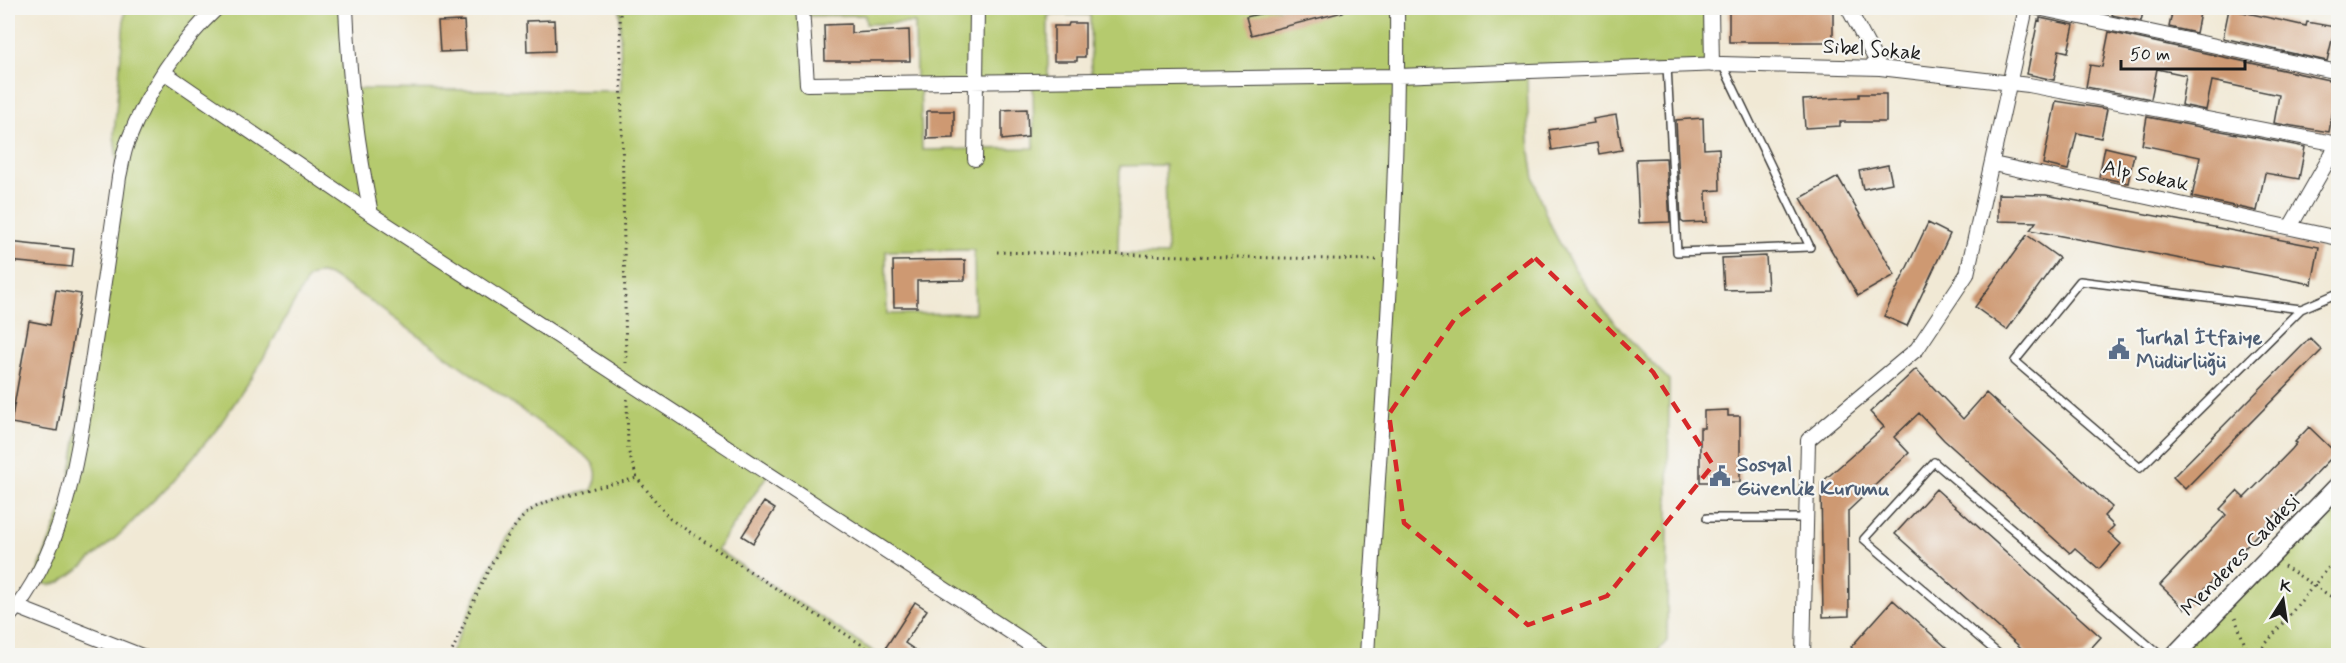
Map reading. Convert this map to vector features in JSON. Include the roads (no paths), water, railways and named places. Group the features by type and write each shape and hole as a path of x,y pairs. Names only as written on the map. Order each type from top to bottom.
{"street":[{"path":"8,618 34,581 52,546 67,497 81,432 119,177 127,143 142,110 165,73 194,30 217,8"},
{"path":"345,8 349,74 358,150 371,214"},
{"name":"Sibel Sokak","path":"802,8 807,84 1398,76 1717,65 1880,68 2010,83 2338,144"},
{"path":"975,159 977,8"},
{"path":"1367,656 1390,260 1398,76 1397,8"},
{"path":"1711,8 1717,65"},
{"path":"1848,8 1880,68"},
{"path":"1803,656 1808,440 1917,349 1968,274 2026,8"},
{"path":"2038,8 2338,72"},
{"path":"165,73 371,214 1047,656"},
{"path":"2290,227 2338,144"},
{"name":"Alp Sokak","path":"1993,164 2338,238"},
{"name":"Menderes Caddesi","path":"2174,656 2338,486"},
{"path":"17,607 142,656"}],"lane":[{"path":"1667,66 1677,252 1810,247 1717,65"},
{"path":"2301,309 2080,281 2015,361 2140,468 2301,309 2338,292"},
{"path":"2001,656 1864,539 1934,462 2162,656"},
{"path":"1707,518 1806,518"}],"place":[{"name":"Turhal İtfaiye Müdürlüğü","path":"2119,349"},
{"name":"Sosyal Güvenlik Kurumu","path":"1720,476"}]}
